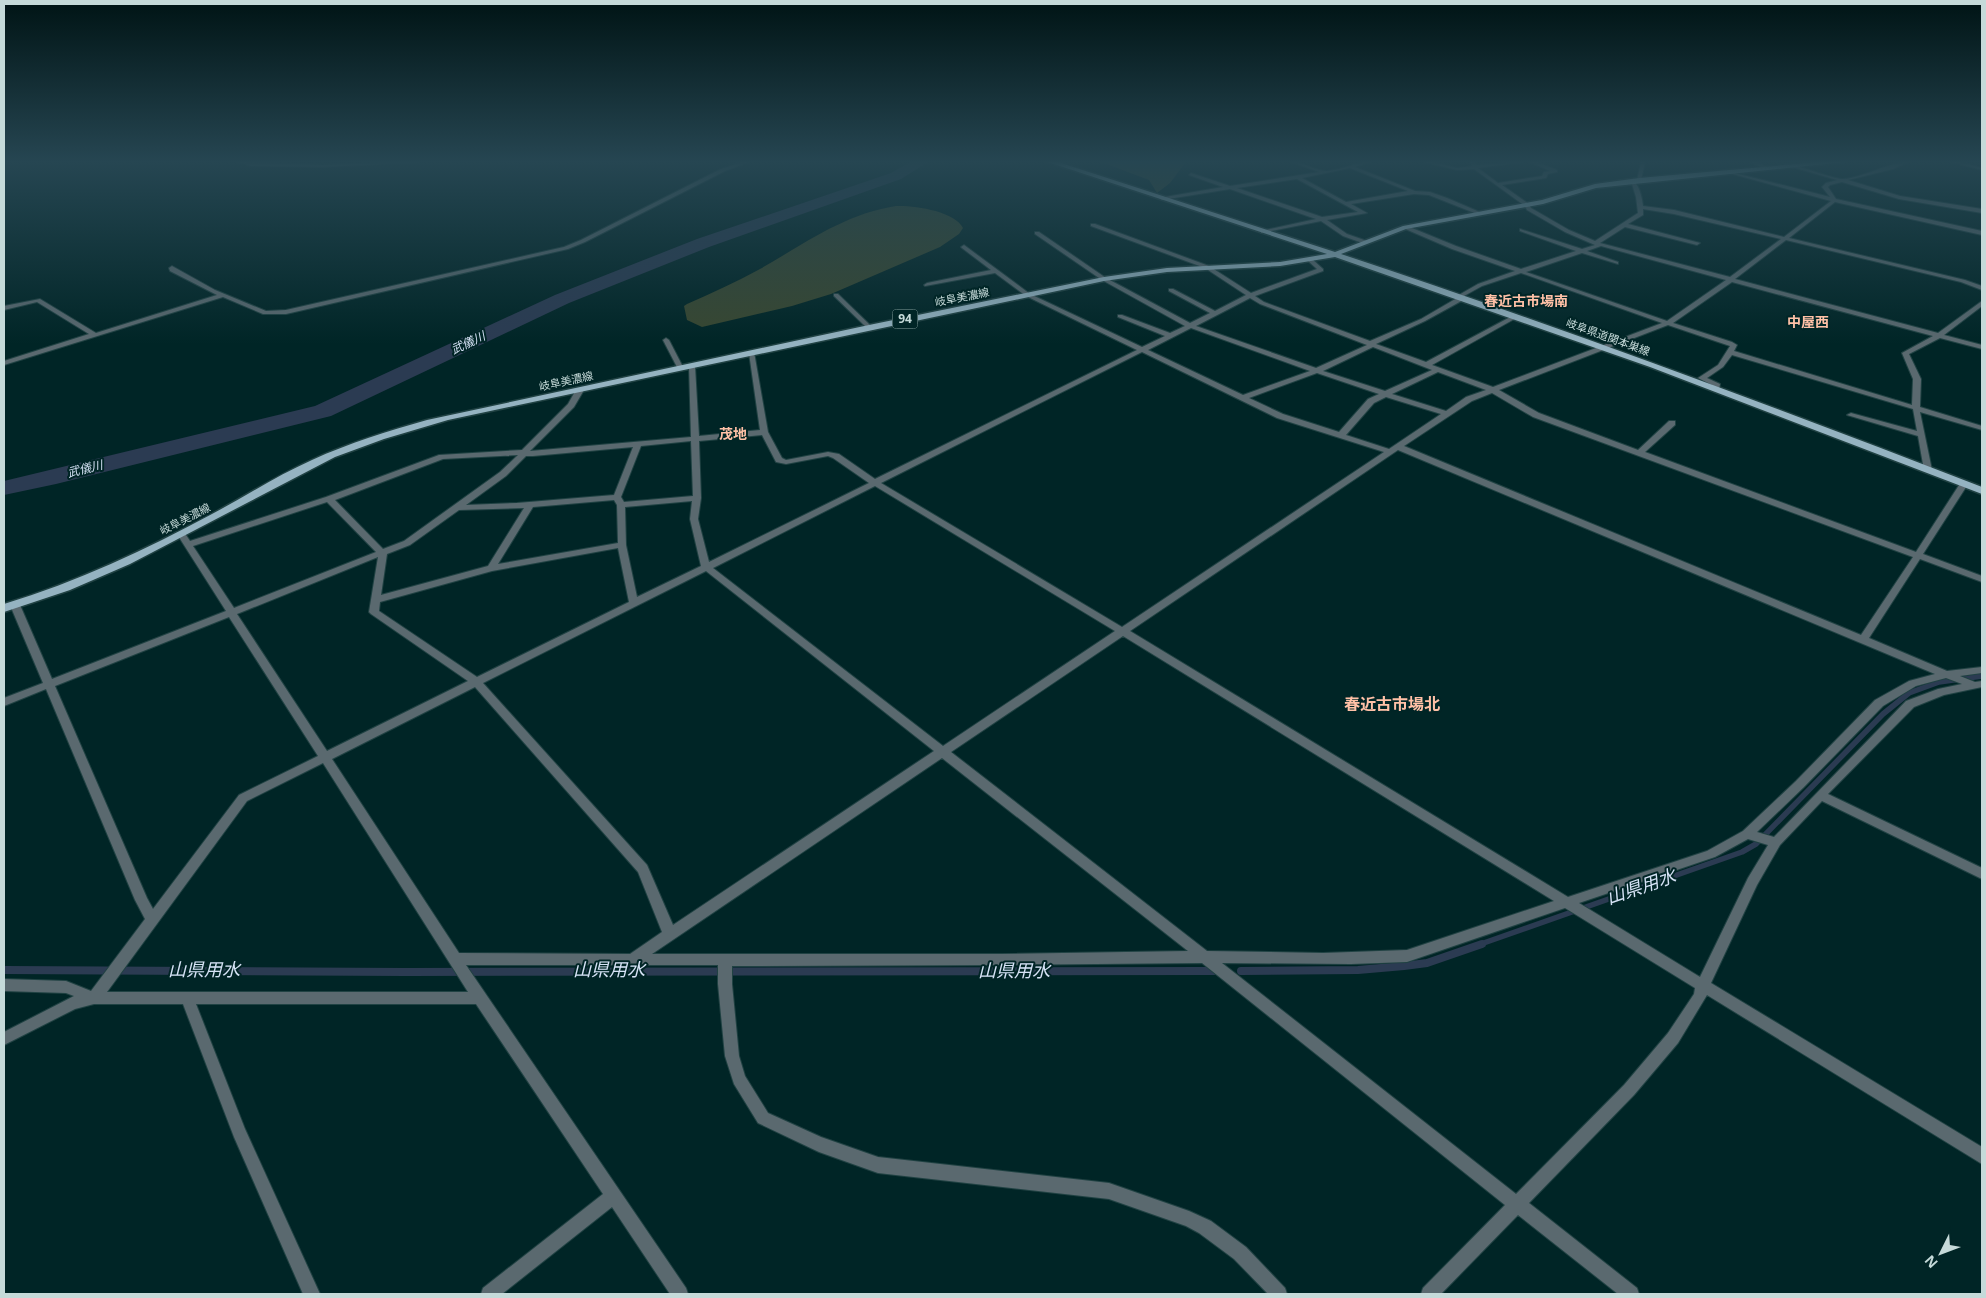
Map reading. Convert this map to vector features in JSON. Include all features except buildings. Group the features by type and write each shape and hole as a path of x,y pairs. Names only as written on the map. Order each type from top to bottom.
{"main road":[{"name":"岐阜県道関本巣線","path":"1235,223 1606,347 1982,491"},
{"name":"岐阜美濃線","path":"4,608 100,573 181,534 314,463 389,433 447,417 1104,279 1207,267 1280,264 1310,260 1333,254 1405,227 1428,223"}],"street":[{"path":"172,268 172,270 224,296 265,313 276,313 555,251 583,241 619,223"},
{"path":"1263,232 1306,223"},
{"path":"1327,223 1345,235 1365,242"},
{"path":"1552,223 1598,244 1982,347"},
{"path":"1243,398 1316,371 1424,320 1480,285 1598,244 1628,223"},
{"path":"1719,223 1963,281 1982,288"},
{"path":"633,959 1124,632 1469,399 1668,323 1730,280 1805,223"},
{"path":"1935,223 1982,233"},
{"path":"1094,225 1207,267 1262,303 1493,390 1536,416 1982,579"},
{"path":"1624,225 1697,243"},
{"path":"1405,227 1440,243 1734,345 1721,366 1702,378 1716,384 1716,388"},
{"path":"1522,230 1616,263"},
{"path":"1037,233 1104,279 1191,326 1316,371 1447,414"},
{"path":"964,247 1028,295 1280,416 1395,450 1979,686"},
{"path":"94,998 242,798 326,758 1249,296 1321,270 1310,260"},
{"path":"927,286 997,271"},
{"path":"1171,290 1215,313"},
{"path":"836,294 869,327"},
{"path":"4,363 224,296"},
{"path":"4,308 38,300 95,335"},
{"path":"1928,470 1919,434 1916,408 1917,379 1905,353 1940,335 1982,303"},
{"path":"1120,316 1172,336"},
{"path":"1426,365 1516,316"},
{"path":"666,340 681,369"},
{"path":"1730,352 1982,428"},
{"path":"752,353 764,432 779,460 786,462 828,454 836,456 875,482 1982,1156"},
{"path":"692,366 697,498 694,519 706,567 1206,957 1631,1294"},
{"path":"1341,435 1370,402 1439,370"},
{"path":"4,702 407,542 503,474 571,405 580,390"},
{"path":"1851,415 1919,434"},
{"path":"1639,453 1672,423"},
{"path":"188,545 397,476 442,457 515,452 523,454 764,432"},
{"path":"634,604 622,545 619,501 638,444"},
{"path":"1864,639 1964,484"},
{"path":"456,507 485,508 697,498"},
{"path":"329,499 382,553 383,557 374,612 477,682 643,869 670,935"},
{"path":"491,568 530,506"},
{"path":"181,534 480,998 680,1294"},
{"path":"376,600 491,568 622,545"},
{"path":"15,605 141,900 152,918"},
{"path":"458,963 633,959 725,961 1053,960 1206,957 1359,960 1407,956 1711,854 1747,834 1800,784 1879,703 1913,683 1947,674 1982,670"},
{"path":"1428,1294 1629,1090 1673,1038 1700,996 1703,985 1752,882 1776,842 1910,704 1942,692 1979,686"},
{"path":"1820,795 1982,874"},
{"path":"1747,834 1776,842"},
{"path":"725,961 725,984 732,1056 739,1079 763,1118 819,1144 878,1165 1109,1191 1189,1218 1205,1227 1240,1253 1279,1294"},
{"path":"4,985 66,987 94,998"},
{"path":"4,1040 72,1003 94,998 480,998"},
{"path":"187,998 239,1132 312,1294"},
{"path":"489,1294 614,1196"}],"green space":[{"path":"842,223 959,223 963,228 959,234 940,247 831,294 792,306 702,327 687,320 684,306 687,304 751,274"}],"waterway":[{"name":"武儀川","path":"4,488 56,477 323,411 562,299 703,243 762,223"},
{"name":"山県用水","path":"1478,945 1742,852 1756,844 1883,714 1909,693 1939,682 1982,676"},
{"name":"山県用水","path":"1241,971 1358,970 1404,966 1427,963 1482,944"},
{"name":"山県用水","path":"4,970 406,972 1214,971"}],"district":[{"name":"春近古市場南","path":"1526,301"},
{"name":"中屋西","path":"1808,322"},
{"name":"茂地","path":"733,434"},
{"name":"春近古市場北","path":"1392,704"}]}
